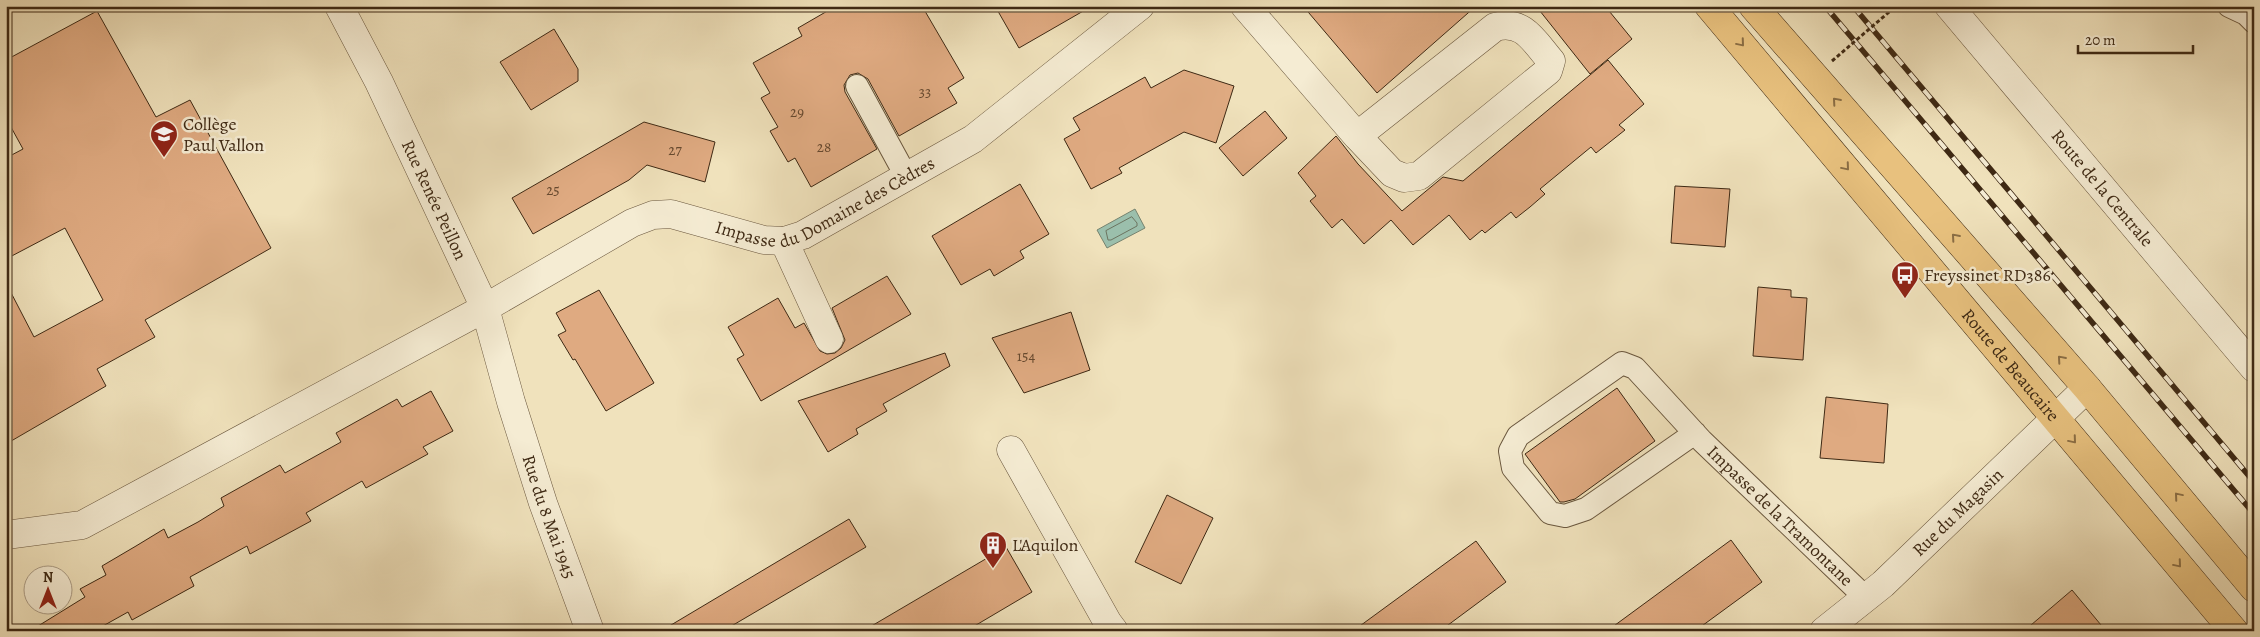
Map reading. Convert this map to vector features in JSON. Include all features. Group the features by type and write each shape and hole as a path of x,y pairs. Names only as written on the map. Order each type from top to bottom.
{"main road":[{"name":"Route de Beaucaire","path":"1709,6 2234,631"},
{"path":"1753,6 2087,388 2254,588"}],"street":[{"name":"Rue Renée Peillon","path":"339,6 380,82 485,308 511,402"},
{"name":"Impasse du Domaine des Cèdres","path":"6,535 82,526 485,308 632,223 653,215 671,214 764,240 784,241 803,235 973,139 1140,6"},
{"path":"1245,6 1357,136 1392,173 1404,178 1419,176 1548,71 1551,60 1523,28 1506,24 1495,27 1357,136"},
{"name":"Route de la Centrale","path":"1950,6 2254,368"},
{"path":"784,241 829,339"},
{"name":"Rue du Magasin","path":"1824,631 1866,598 1960,512 2054,418 2087,388"},
{"name":"Rue du 8 Mai 1945","path":"511,402 543,503 590,631"},
{"path":"1011,450 1114,631"}],"lane":[{"path":"857,86 906,176"},
{"name":"Impasse de la Tramontane","path":"1695,433 1586,509 1565,516 1550,513 1513,468 1510,450 1518,436 1622,363 1635,368 1695,433 1866,598"}],"path":[{"path":"1832,60 1896,6"}],"water":[{"path":"1135,209 1145,228 1107,248 1097,230"}],"building":[{"path":"836,6 922,6 964,78 948,88 957,103 899,136 868,79 858,73 850,75 844,85 845,92 877,149 811,187 795,158 788,162 770,131 778,127 761,98 770,93 753,63 802,36 798,28"},
{"path":"995,6 1092,6 1019,48"},
{"path":"1303,6 1476,6 1377,93"},
{"path":"1536,6 1605,6 1632,39 1590,74"},
{"path":"97,11 156,117 190,100 271,248 145,320 155,337 97,369 106,386 6,444 6,283 34,337 103,300 65,228 6,259 6,158 23,149 6,118 6,60"},
{"path":"554,29 578,69 578,81 531,110 500,62"},
{"path":"1608,60 1644,104 1619,125 1625,130 1596,153 1591,147 1540,189 1545,194 1516,218 1511,212 1485,233 1482,230 1470,240 1449,215 1413,245 1391,220 1364,244 1342,219 1332,228 1310,201 1316,196 1298,173 1336,136 1358,164 1402,211 1443,177 1463,181"},
{"path":"1184,70 1234,86 1216,143 1184,132 1119,168 1122,173 1091,189 1064,139 1080,130 1073,118 1145,77 1151,88"},
{"path":"1265,111 1287,138 1243,176 1219,148"},
{"path":"644,122 715,142 705,182 647,165 629,180 533,234 512,198"},
{"path":"1020,184 1049,234 1020,251 1024,258 994,276 990,269 961,285 932,236"},
{"path":"1675,186 1730,189 1725,247 1671,243"},
{"path":"887,276 911,314 761,401 737,359 744,355 728,327 778,298 795,328 804,323 820,351 827,354 835,353 841,348 845,340 832,308"},
{"path":"1758,287 1791,290 1791,297 1807,298 1803,360 1753,356"},
{"path":"599,290 654,383 606,411 575,359 573,360 558,335 566,331 556,313"},
{"path":"1071,312 1090,370 1024,393 992,338"},
{"path":"945,353 950,366 883,404 887,411 856,429 858,434 828,452 798,401"},
{"path":"1617,388 1655,441 1575,499 1560,502 1525,454"},
{"path":"431,391 453,431 423,447 428,454 366,488 362,481 306,513 311,521 250,554 247,546 190,577 194,586 132,620 128,612 94,631 30,631 58,614 72,614 72,605 85,597 80,589 106,575 102,566 164,529 168,538 198,522 224,506 221,498 280,465 285,473 341,442 336,433 397,399 402,407"},
{"path":"1826,397 1888,404 1884,463 1820,458"},
{"path":"1167,495 1213,518 1181,584 1135,562"},
{"path":"849,519 866,547 723,631 661,631"},
{"path":"1731,540 1762,582 1695,631 1607,631"},
{"path":"1476,541 1506,582 1440,631 1353,631"},
{"name":"L'Aquilon","path":"1006,547 1032,592 966,631 863,631"},
{"path":"2072,590 2106,631 2024,631"}],"railway":[{"path":"1825,6 2254,514"},
{"path":"1853,6 2254,482"}],"place":[{"name":"Collège Paul Vallon","path":"164,158"},
{"name":"Freyssinet RD386","path":"1905,299"},
{"name":"L'Aquilon","path":"993,569"}]}
